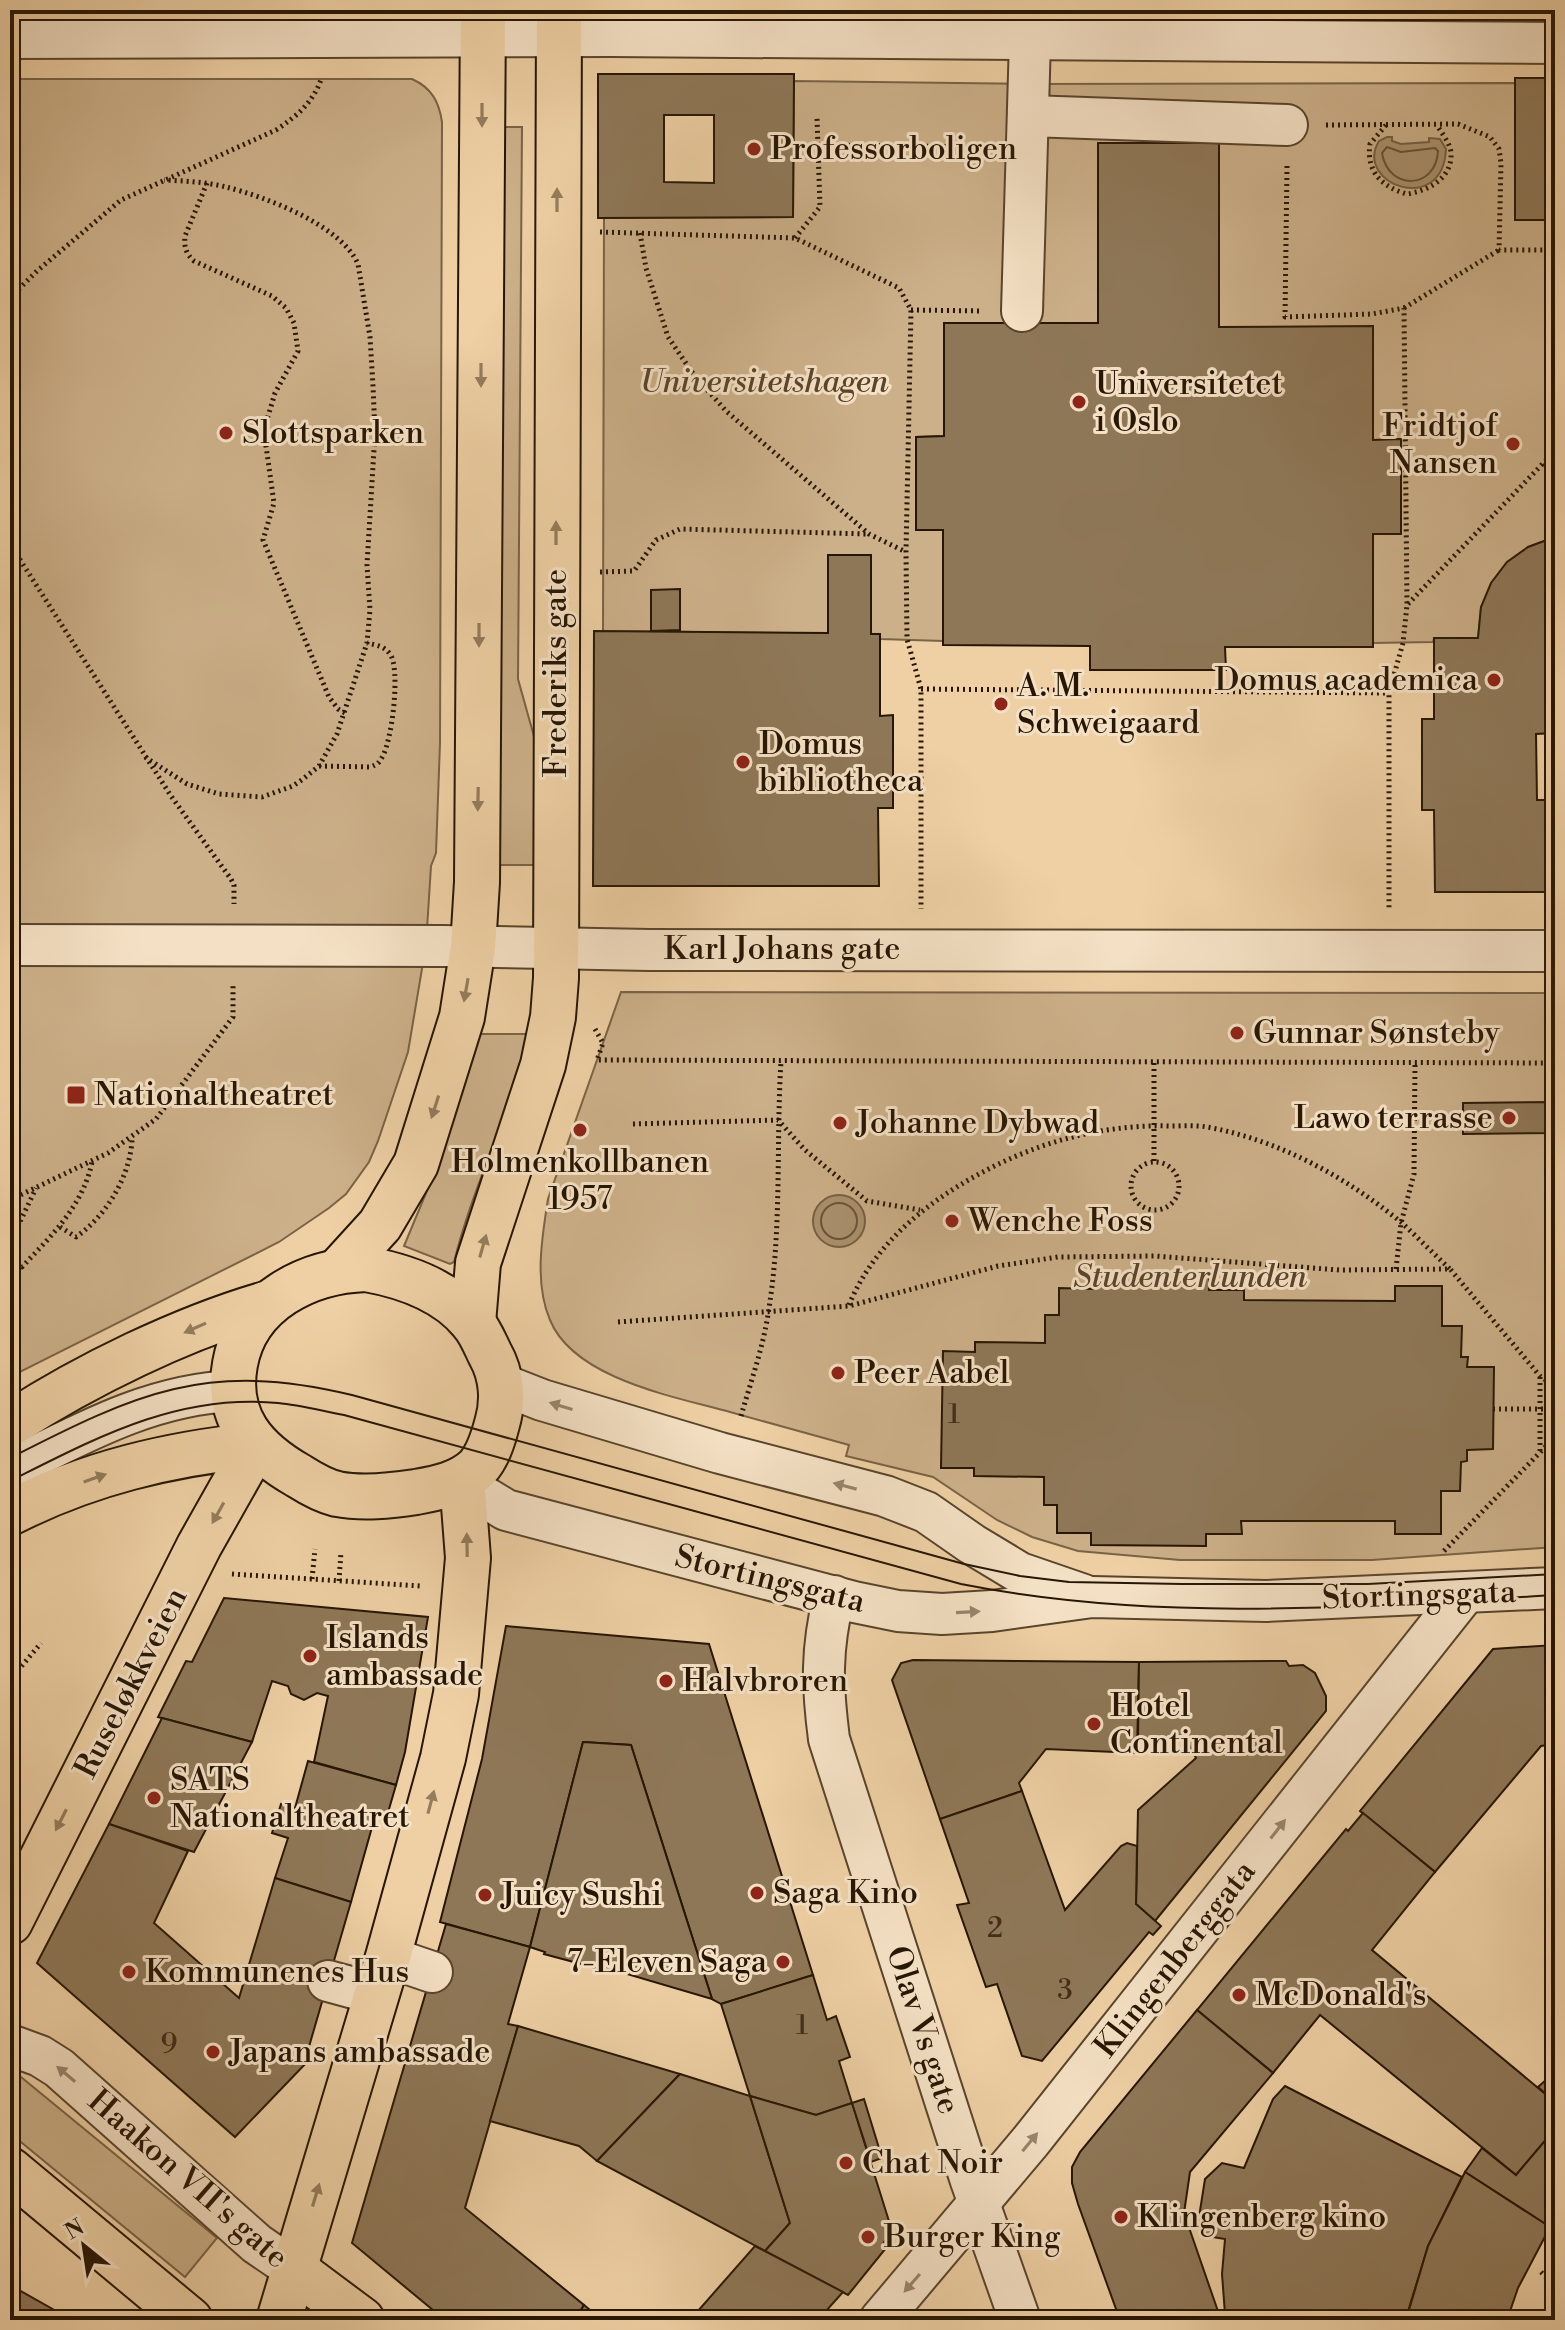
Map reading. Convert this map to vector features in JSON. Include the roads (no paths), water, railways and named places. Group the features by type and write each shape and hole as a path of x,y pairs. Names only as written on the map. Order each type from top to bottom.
{"main road":[{"path":"339,1270 380,1225 416,1164 458,1033 473,947 477,882 482,24"},
{"name":"Frederiks gate","path":"473,1323 478,1263 539,1079 551,1031 558,948 559,24"},
{"path":"10,1424 46,1401 196,1327 269,1303 301,1284 339,1270 366,1269 394,1274 418,1284 449,1300 473,1323 496,1364 501,1384 500,1417 487,1455 479,1466 462,1479 437,1488 386,1496 336,1494 282,1467 256,1445 239,1415 234,1391 234,1365 239,1348 247,1330 269,1303"},
{"path":"10,1513 83,1482 162,1457 256,1445"},
{"name":"Ruseløkkveien","path":"10,1922 199,1546 256,1445"},
{"path":"279,2320 382,1976 443,1758 456,1694 468,1558 462,1479"},
{"path":"10,2170 190,2320"},
{"name":"Haakon VII's gate","path":"295,2270 362,2320"}],"street":[{"path":"10,38 559,24 1030,40 1555,43"},
{"path":"1022,311 1030,40"},
{"path":"1028,132 1287,125"},
{"name":"Karl Johans gate","path":"10,945 1555,951"},
{"name":"Stortingsgata","path":"501,1384 542,1400 678,1441 885,1496 926,1512 1020,1573 1092,1597"},
{"path":"10,1469 98,1426 149,1406 207,1392 234,1391"},
{"name":"Stortingsgata","path":"462,1479 506,1510 898,1611 942,1614 992,1611 1092,1597 1266,1601 1555,1588"},
{"name":"Klingenberggata","path":"880,2320 980,2202 1465,1593"},
{"name":"Olav Vs gate","path":"834,1596 826,1626 822,1686 829,1739 1020,2320"},
{"path":"328,1981 432,1972"},
{"name":"Haakon VII's gate","path":"10,2045 40,2056 59,2068 257,2244 295,2270"}],"water":[{"path":"1387,137 1401,144 1440,139 1446,149 1441,170 1431,182 1417,188 1402,187 1388,180 1378,170 1374,156 1379,141"},
{"path":"839,1195 857,1203 865,1221 857,1239 839,1247 821,1239 813,1221 821,1203"}],"tram line":[{"path":"10,1458 136,1400 214,1382 255,1381 301,1385 352,1395 964,1564 1020,1576 1069,1582 1368,1584 1555,1574"},
{"path":"10,1481 106,1435 172,1412 241,1402 278,1403 344,1415 961,1584 1034,1596 1108,1604 1257,1609 1555,1595"}],"place":[{"name":"Professorboligen","path":"754,149"},
{"name":"Universitetet i Oslo","path":"1079,402"},
{"name":"Slottsparken","path":"226,433"},
{"name":"Fridtjof Nansen","path":"1513,444"},
{"name":"Domus academica","path":"1494,680"},
{"name":"A. M. Schweigaard","path":"1001,704"},
{"name":"Domus bibliotheca","path":"743,762"},
{"name":"Gunnar Sønsteby","path":"1237,1033"},
{"name":"Nationaltheatret","path":"76,1095"},
{"name":"Lawo terrasse","path":"1509,1118"},
{"name":"Johanne Dybwad","path":"840,1123"},
{"name":"Holmenkollbanen 1957","path":"580,1130"},
{"name":"Wenche Foss","path":"952,1221"},
{"name":"Peer Aabel","path":"838,1373"},
{"name":"Islands ambassade","path":"310,1656"},
{"name":"Halvbroren","path":"666,1681"},
{"name":"Hotel Continental","path":"1094,1724"},
{"name":"SATS Nationaltheatret","path":"154,1798"},
{"name":"Saga Kino","path":"757,1893"},
{"name":"Juicy Sushi","path":"485,1895"},
{"name":"7-Eleven Saga","path":"783,1962"},
{"name":"Kommunenes Hus","path":"129,1972"},
{"name":"McDonald's","path":"1239,1995"},
{"name":"Japans ambassade","path":"213,2052"},
{"name":"Chat Noir","path":"846,2163"},
{"name":"Klingenberg kino","path":"1121,2217"},
{"name":"Burger King","path":"868,2237"}],"park label":[{"name":"Universitetshagen","path":"764,382"},
{"name":"Studenterlunden","path":"1190,1277"}]}
